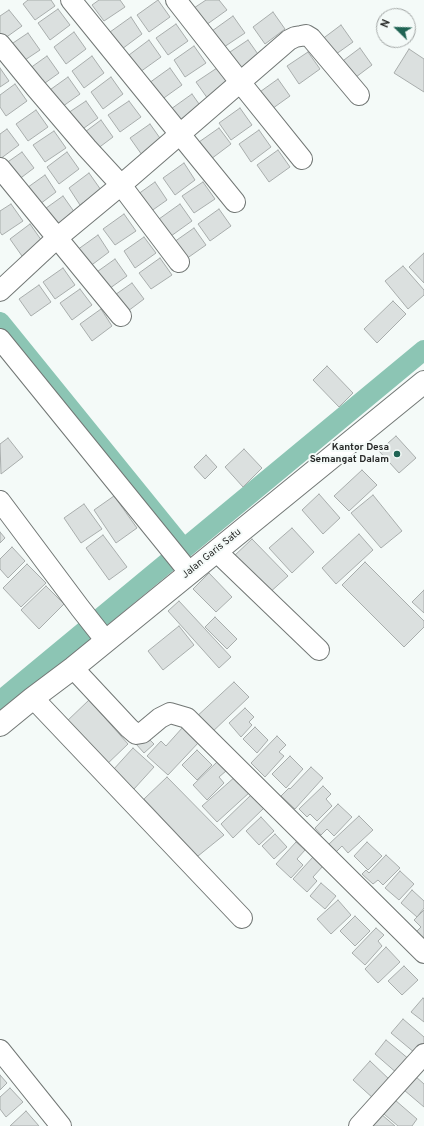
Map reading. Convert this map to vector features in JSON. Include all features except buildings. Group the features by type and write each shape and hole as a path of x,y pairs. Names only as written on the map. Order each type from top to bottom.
{"street":[{"path":"71,0 236,202"},
{"path":"176,0 302,159"},
{"path":"0,290 57,238 121,185 289,40 306,35 311,38 359,95"},
{"path":"0,44 87,148 121,185 179,262"},
{"path":"0,168 121,316"},
{"path":"0,339 186,568"},
{"name":"Jalan Garis Satu","path":"0,725 73,668 102,636 186,568 216,551 424,382"},
{"path":"0,501 102,636"},
{"path":"216,551 319,650"},
{"path":"73,668 136,734 142,733 170,712 187,718 424,953"},
{"path":"33,698 242,918"},
{"path":"0,1050 61,1126"},
{"path":"359,1126 424,1054"}],"waterway":[{"path":"0,322 184,549"},
{"path":"0,701 424,350"}],"place":[{"name":"Kantor Desa Semangat Dalam","path":"397,454"}]}
